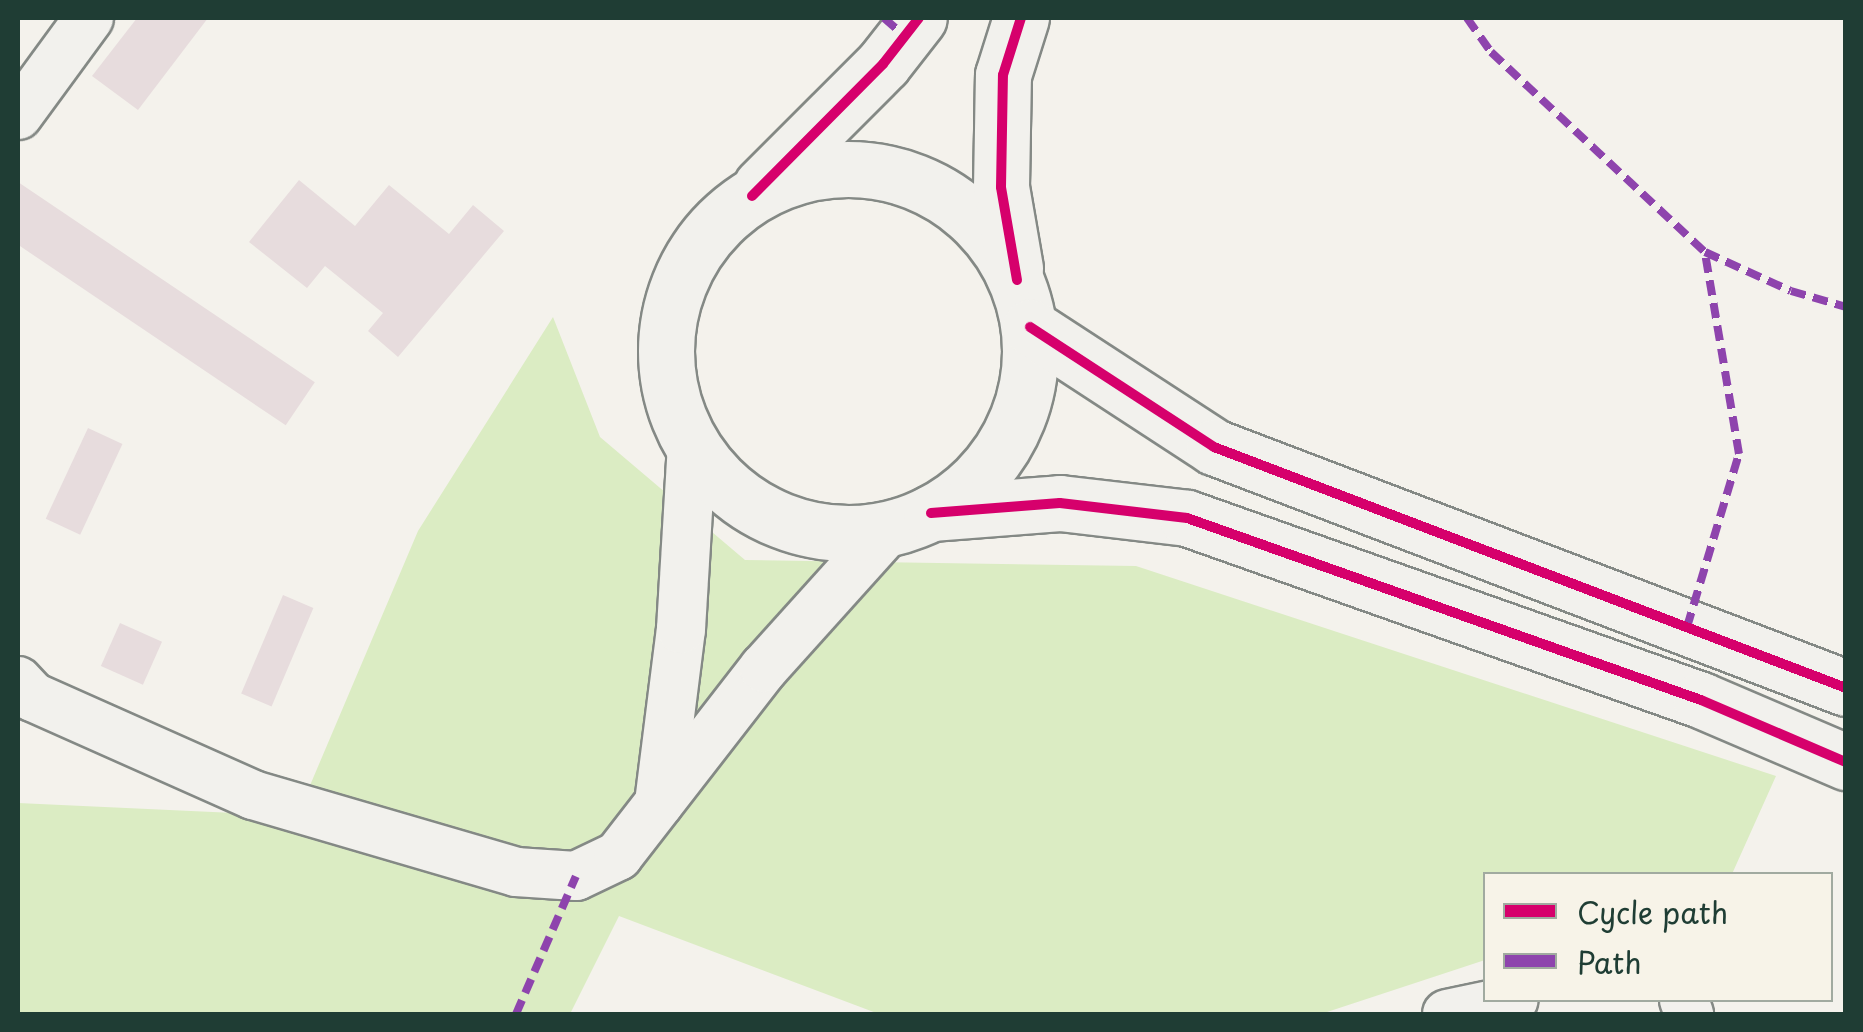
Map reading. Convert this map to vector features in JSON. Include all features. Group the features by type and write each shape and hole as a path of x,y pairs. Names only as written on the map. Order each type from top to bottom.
{"highway":[{"path":"919,18 884,64 752,196 708,232 679,281 665,336 670,393 692,446 728,488 776,519 832,532 1060,503 1188,518 1666,687 1846,762"},
{"path":"910,521 968,488 998,455 1026,387 1024,304 1001,187 1003,75 1021,18"},
{"path":"752,196 800,175 852,168 904,177 951,200 990,235 1024,304 1214,447 1846,688"}],"street":[{"path":"18,115 89,18"},
{"path":"658,807 681,629 692,446"},
{"path":"18,681 33,696 253,795 516,872 576,876 618,856 764,668 910,521"},
{"path":"1447,1014 1504,1002"}],"green space":[{"path":"553,317 600,437 745,560 1136,566 1776,776 1733,872 1483,872 1483,961 1321,1014 879,1014 619,916 570,1014 18,1014 18,803 297,816 418,531"}],"building":[{"path":"137,18 208,18 138,110 92,76"},
{"path":"299,180 355,226 389,185 449,234 473,205 504,231 398,357 368,331 383,313 325,266 307,288 249,242"},
{"path":"18,182 315,382 286,425 18,245"},
{"path":"88,428 122,444 80,535 46,519"},
{"path":"283,595 313,608 272,706 241,693"},
{"path":"120,623 162,642 143,685 101,666"}],"marked path":[{"path":"884,18 907,38"},
{"path":"1467,18 1491,52 1705,252 1791,291 1846,307"},
{"path":"1687,627 1739,454 1705,252"},
{"path":"516,1014 576,876"}],"cycle path":[{"path":"752,196 883,64 919,18"},
{"path":"1017,280 1001,187 1003,75 1021,18"},
{"path":"1030,327 1214,447 1846,688"},
{"path":"931,513 1060,503 1187,518 1701,700 1846,762"}]}
